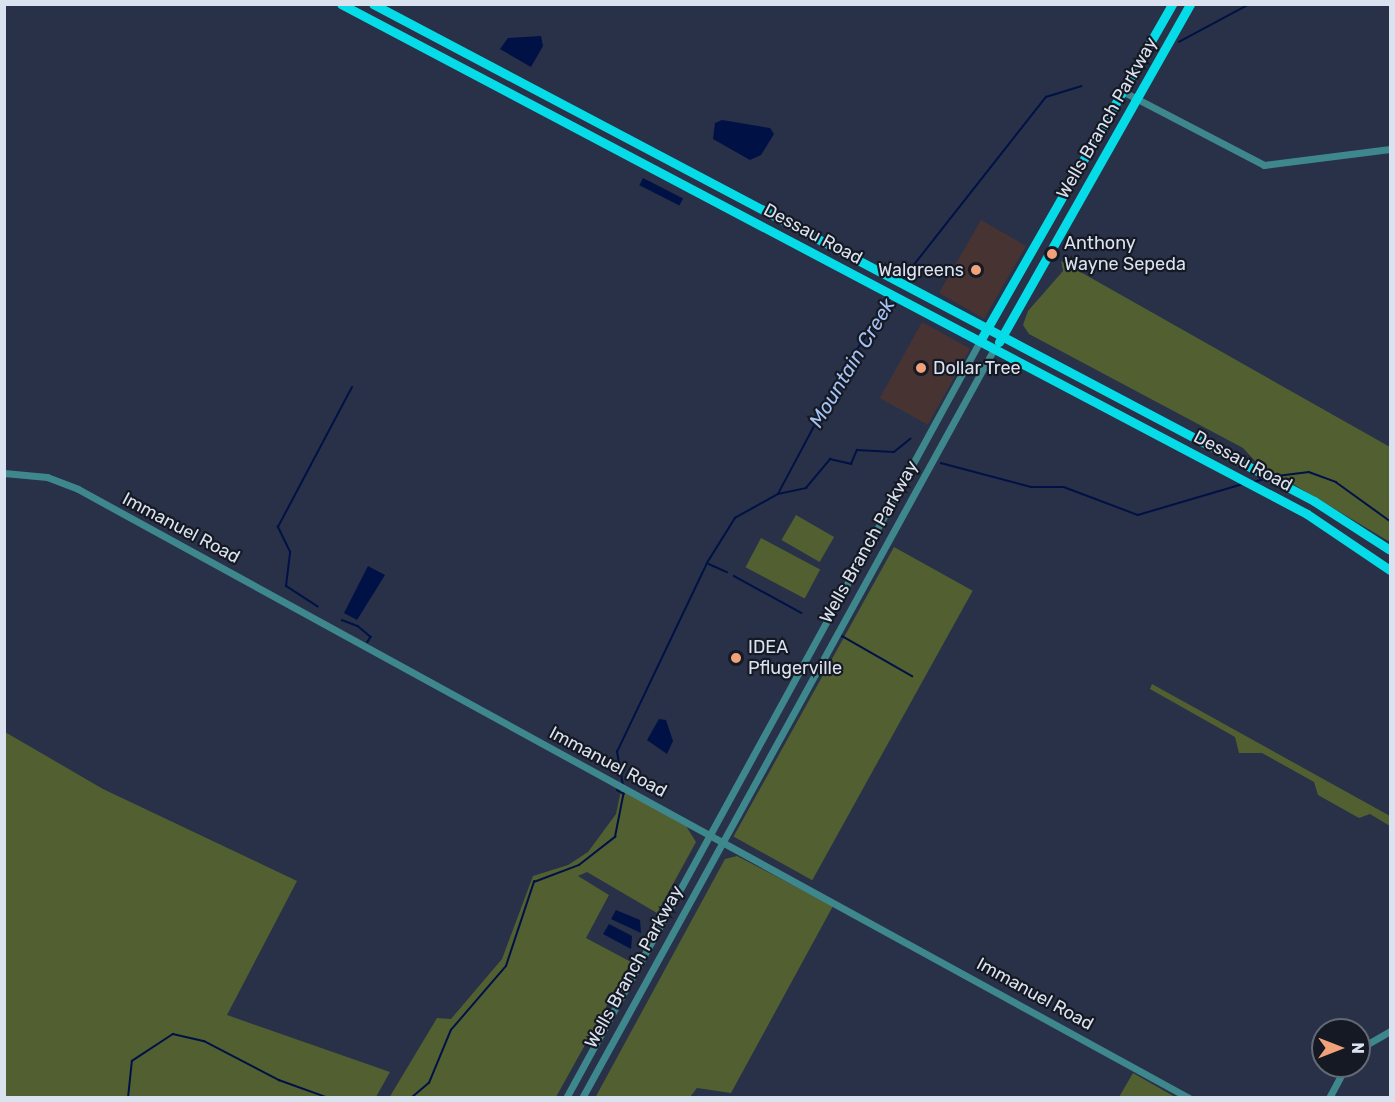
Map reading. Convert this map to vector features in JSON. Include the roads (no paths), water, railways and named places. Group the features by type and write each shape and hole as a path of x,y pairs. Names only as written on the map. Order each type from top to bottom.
{"main road":[{"name":"Dessau Road","path":"341,4 1308,514 1390,570"},
{"name":"Dessau Road","path":"373,4 1314,501 1390,550"},
{"name":"Wells Branch Parkway","path":"980,341 1172,4"},
{"name":"Wells Branch Parkway","path":"994,349 1190,4"},
{"path":"1031,253 1045,260"},
{"path":"1308,514 1314,501"}],"street":[{"path":"1122,91 1264,165 1390,149"},
{"name":"Wells Branch Parkway","path":"566,1098 980,341"},
{"name":"Wells Branch Parkway","path":"582,1098 994,349"},
{"path":"938,418 952,426"},
{"name":"Immanuel Road","path":"4,473 47,477 78,489 710,833 1190,1098"},
{"path":"877,529 890,537"},
{"path":"823,626 836,634"},
{"path":"1371,1043 1390,1031"},
{"path":"1329,1098 1340,1078"}],"waterway":[{"name":"Mountain Creek","path":"1179,42 1250,4"},
{"name":"Mountain Creek","path":"902,280 1046,97 1081,86"},
{"name":"Mountain Creek","path":"778,494 845,368 890,299"},
{"path":"318,607 286,586 290,552 278,527 352,387"},
{"path":"623,786 617,752 707,563 735,518 778,494 806,488 830,459 851,464 857,450 894,452 910,439"},
{"path":"941,463 1031,487 1064,487 1138,515 1243,484"},
{"path":"1277,476 1309,472 1336,482 1390,521"},
{"path":"1254,482 1264,479"},
{"path":"709,564 727,572"},
{"path":"734,576 802,613"},
{"path":"342,620 358,626 371,637 368,642"},
{"path":"842,636 912,676"},
{"path":"617,790 624,794"},
{"path":"411,1098 429,1083 451,1030 506,966 534,882 579,865 615,837 624,791"},
{"path":"128,1098 132,1061 173,1034 204,1041 279,1080 329,1098"}],"place":[{"name":"Anthony Wayne Sepeda","path":"1052,254"},
{"name":"Walgreens","path":"976,270"},
{"name":"Dollar Tree","path":"921,368"},
{"name":"IDEA Pflugerville","path":"736,658"}]}
